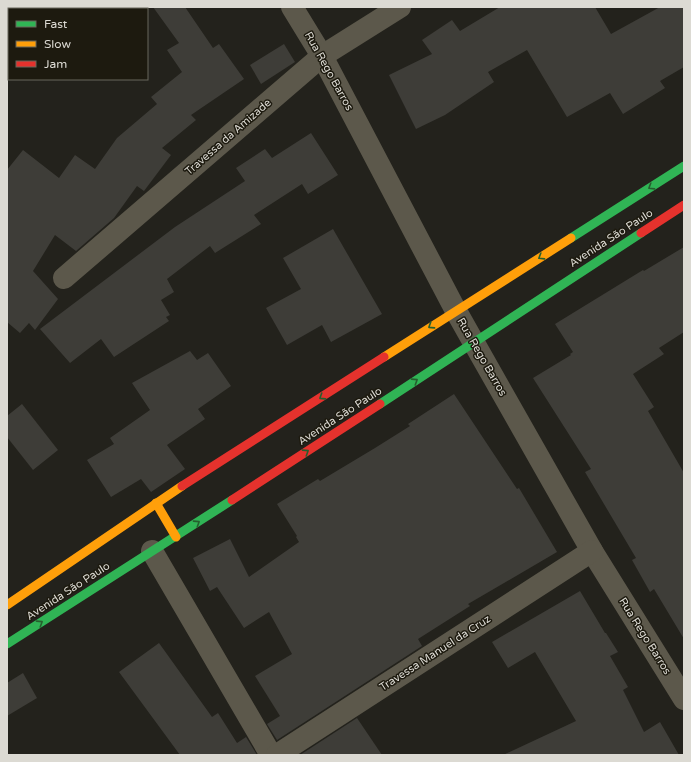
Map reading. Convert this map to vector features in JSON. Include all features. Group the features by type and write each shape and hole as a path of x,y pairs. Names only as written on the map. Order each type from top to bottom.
{"street":[{"name":"Rua Rego Barros","path":"292,7 322,56 474,343 592,551 684,699"},
{"name":"Travessa da Amizade","path":"64,278 322,56 400,7"},
{"name":"Avenida São Paulo","path":"7,605 156,503 684,166"},
{"name":"Avenida São Paulo","path":"7,644 474,343 684,205"},
{"path":"156,503 176,536"},
{"path":"152,551 271,755"},
{"name":"Travessa Manuel da Cruz","path":"277,755 592,551"}],"building":[{"path":"153,7 185,7 213,48 219,44 244,79 191,115 196,120 162,148 171,155 144,191 137,186 114,218 76,251 55,235 33,271 58,299 35,330 29,323 20,333 7,322 7,170 23,150 59,178 75,155 95,169 117,138 157,104 151,97 182,72 167,50 179,43"},
{"path":"500,7 595,7 611,34 660,7 684,7 684,67 660,81 665,88 623,114 610,93 567,117 527,50 488,72 494,82 445,115 416,129 389,75 432,54 422,40 452,20 460,31"},
{"path":"284,44 295,62 261,84 250,65"},
{"path":"311,133 338,175 308,194 302,184 254,215 261,224 215,253 210,246 167,279 174,292 161,300 170,315 166,317 169,321 114,357 101,339 70,363 40,329 175,227 245,181 236,168 265,149 272,158"},
{"path":"333,229 382,314 331,342 322,325 287,345 266,308 301,289 283,258"},
{"path":"684,247 684,332 659,348 664,354 633,374 654,407 648,411 684,473 684,639 654,589 650,592 632,560 636,558 585,472 591,469 533,378 571,355 570,354 573,352 555,324 643,270 644,271"},
{"path":"190,351 197,360 208,353 231,386 198,409 205,419 167,445 185,469 151,492 141,479 111,497 87,460 114,444 110,438 150,410 132,383"},
{"path":"454,394 517,489 519,488 557,552 468,604 470,606 418,639 422,646 277,740 267,724 280,716 255,676 292,654 269,612 244,628 217,587 210,591 193,558 230,539 249,577 299,542 296,537 297,536 277,504 318,479 320,481 375,448 410,426 408,424"},
{"path":"22,404 58,450 33,470 7,437 7,416"},
{"path":"580,591 618,652 610,656 628,687 623,690 644,732 660,722 679,755 503,755 576,721 535,652 508,668 492,642"},
{"path":"159,643 212,717 218,713 237,743 246,737 257,755 180,755 119,672"},
{"path":"23,673 37,698 7,716 7,683"},
{"path":"357,718 382,755 300,755"}],"traffic: fast":[{"path":"571,238 684,166"},
{"path":"380,404 641,233"},
{"path":"7,644 232,500"}],"traffic: slow":[{"path":"384,357 571,238"},
{"path":"7,605 182,486"},
{"path":"156,503 176,537"}],"traffic: jam":[{"path":"641,233 684,205"},
{"path":"182,486 384,357"},
{"path":"232,500 380,404"}]}
